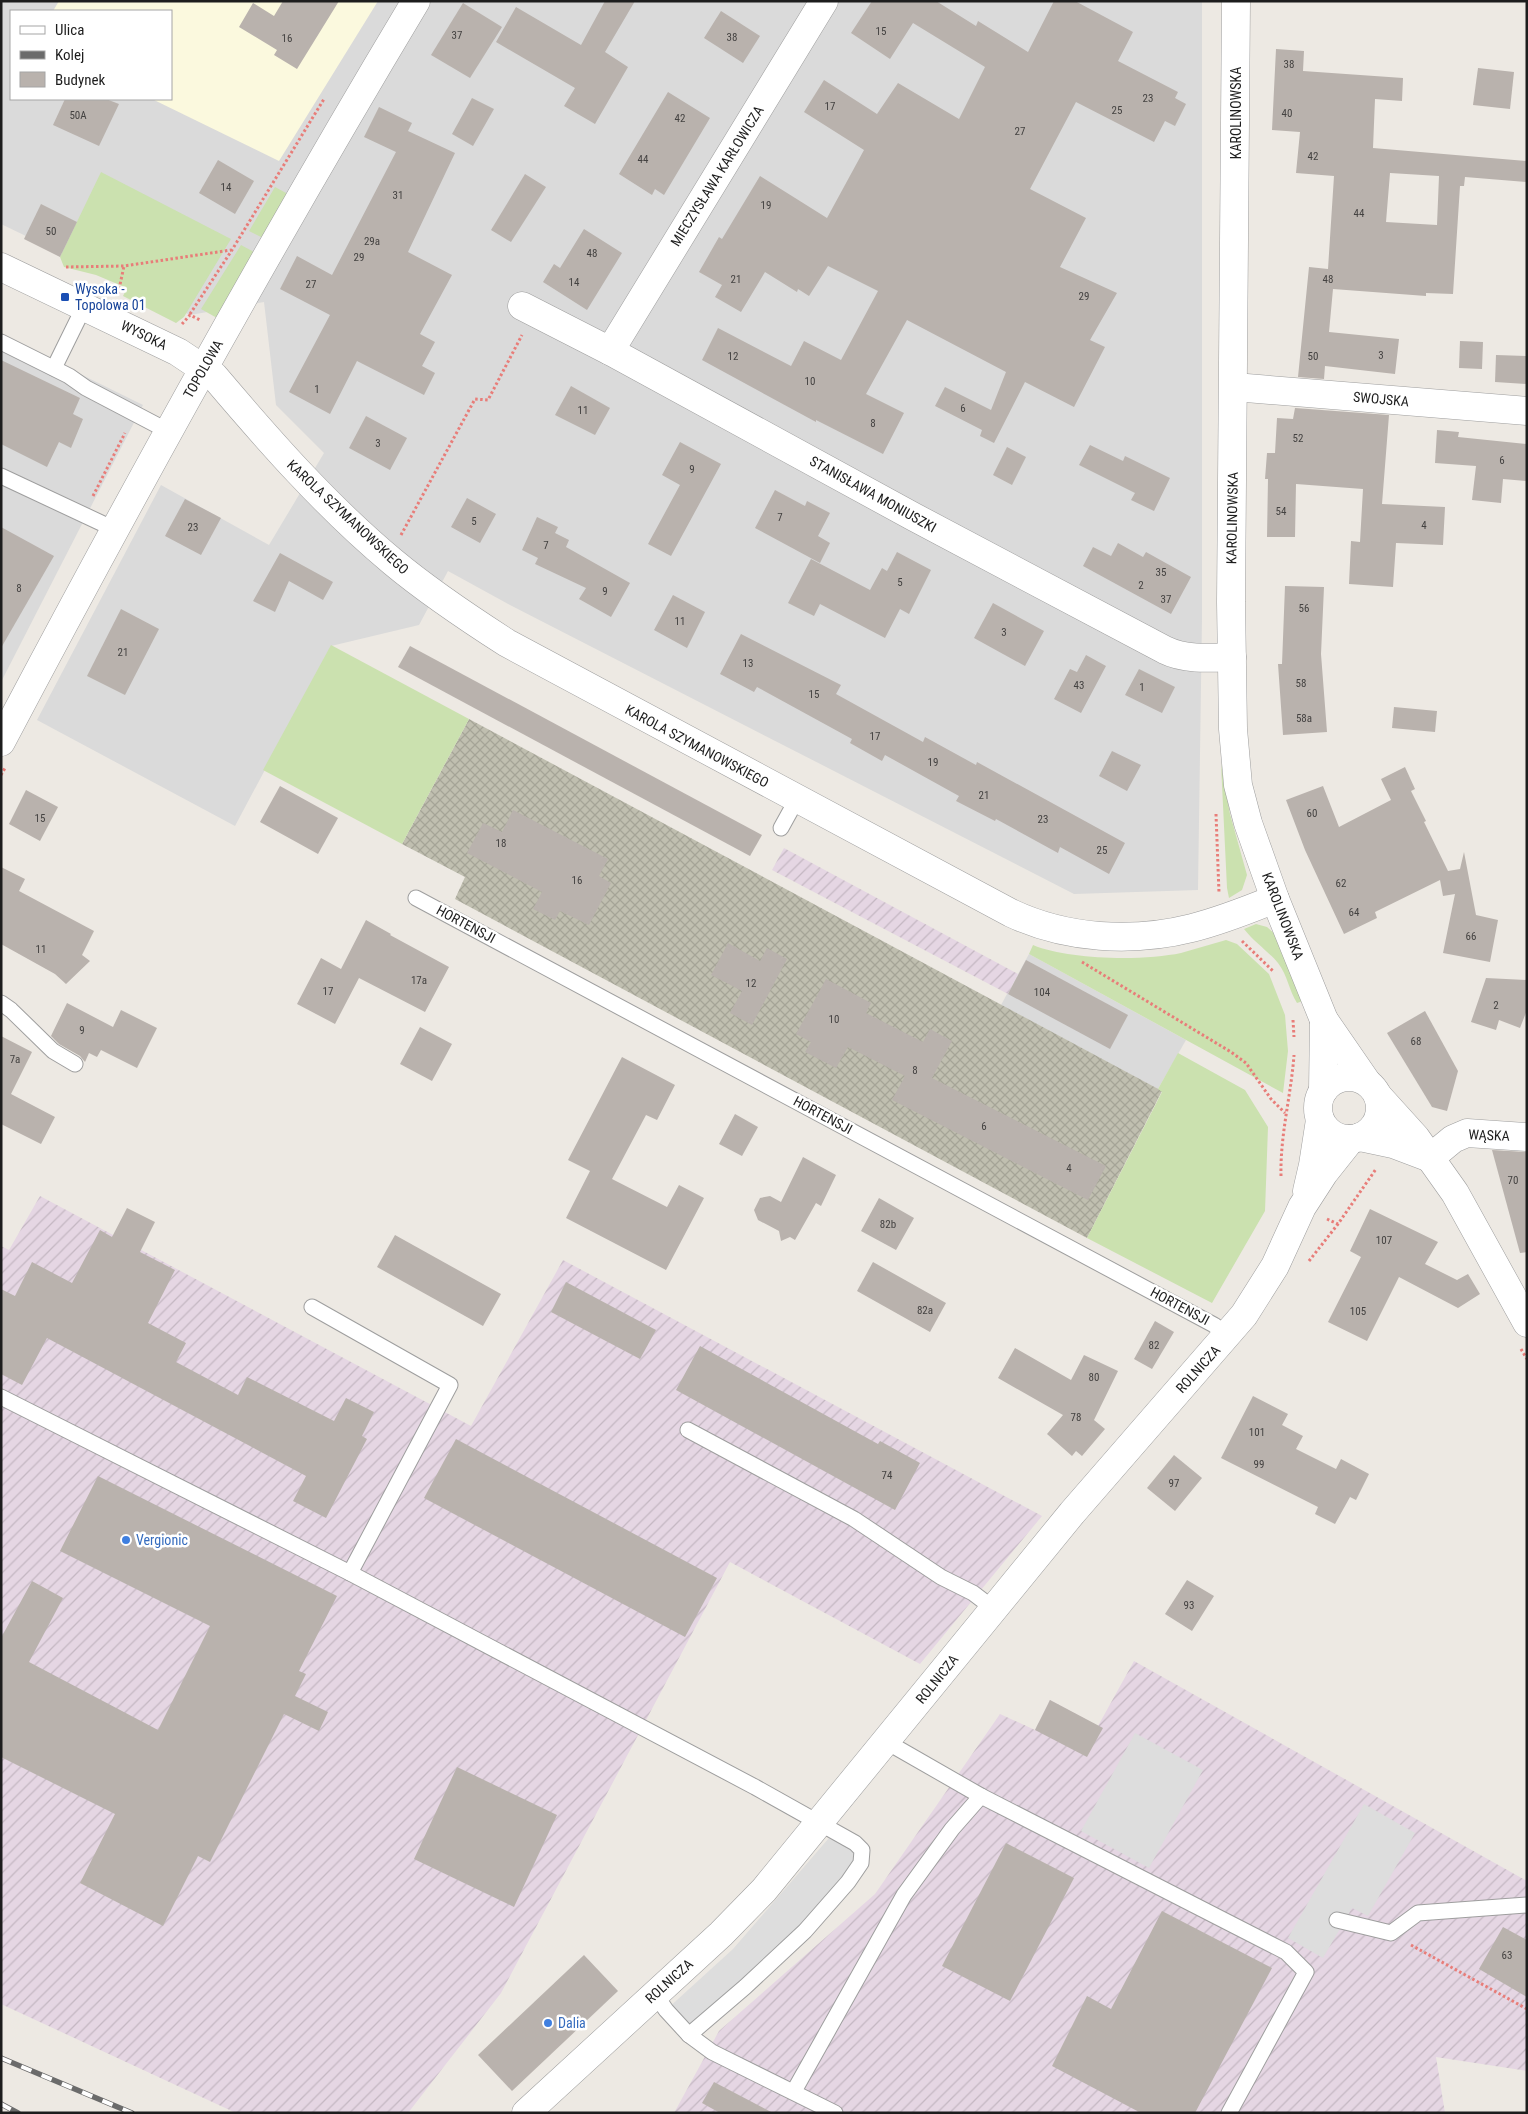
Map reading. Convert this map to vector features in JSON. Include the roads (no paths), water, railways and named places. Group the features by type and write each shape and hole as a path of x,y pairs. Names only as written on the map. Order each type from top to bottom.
{"street":[{"name":"TOPOLOWA","path":"1,742 114,529 203,368 324,155 416,1"},
{"name":"MIECZYSŁAWA KARŁOWICZA","path":"610,351 824,1"},
{"name":"KAROLINOWSKA","path":"1236,1 1232,658 1233,729 1238,785 1248,823 1275,899 1324,1020 1372,1089 1416,1138 1455,1193 1527,1323"},
{"name":"WYSOKA","path":"1,267 178,352 203,368"},
{"name":"STANISŁAWA MONIUSZKI","path":"528,309 610,351 914,517 1165,650 1197,657 1232,658"},
{"name":"KAROLA SZYMANOWSKIEGO","path":"203,368 214,376 290,464 326,500 395,564 448,603 525,653 1025,920 1067,932 1124,936 1153,935 1175,932 1218,921 1275,899"},
{"name":"SWOJSKA","path":"1234,387 1527,411"},
{"name":"KAROLINOWSKA","path":"1322,1091 1324,1020"},
{"path":"1356,1138 1375,1125 1380,1106 1372,1089 1347,1077 1337,1079 1322,1091 1318,1100 1317,1110 1320,1120 1332,1135 1393,1144 1430,1158"},
{"name":"ROLNICZA","path":"1302,1207 1313,1165 1320,1120"},
{"name":"WĄSKA","path":"1430,1158 1453,1139 1467,1133 1527,1137"},
{"name":"ROLNICZA","path":"526,2113 751,1905 1072,1513 1228,1336 1264,1286 1302,1207 1324,1174 1356,1138"}],"lane":[{"path":"54,368 84,307"},
{"path":"1,342 54,368 134,414 168,431"},
{"path":"1,476 114,529"},
{"path":"781,828 797,799"},
{"name":"HORTENSJI","path":"416,898 1206,1320 1228,1336"},
{"path":"1,1004 11,1010 53,1051 76,1064"},
{"path":"312,1307 450,1385 350,1573"},
{"path":"1,1397 350,1573 819,1822 854,1843 862,1850 861,1863 848,1882 804,1931 745,1987 688,2035"},
{"path":"688,1430 854,1519 941,1577 973,1593 994,1609"},
{"path":"886,1741 981,1796 1286,1952 1306,1972 1229,2113"},
{"path":"794,2091 904,1894 952,1829 981,1796"},
{"path":"1337,1920 1391,1933 1418,1913 1527,1905"},
{"path":"655,1994 688,2035 712,2052 835,2113"}],"railway":[{"path":"1,2058 132,2113"},
{"path":"1,2104 18,2113"}],"place":[{"name":"Wysoka - Topolowa 01","path":"65,297"},
{"name":"Vergionic","path":"126,1540"},
{"name":"Dalia","path":"548,2023"}]}
